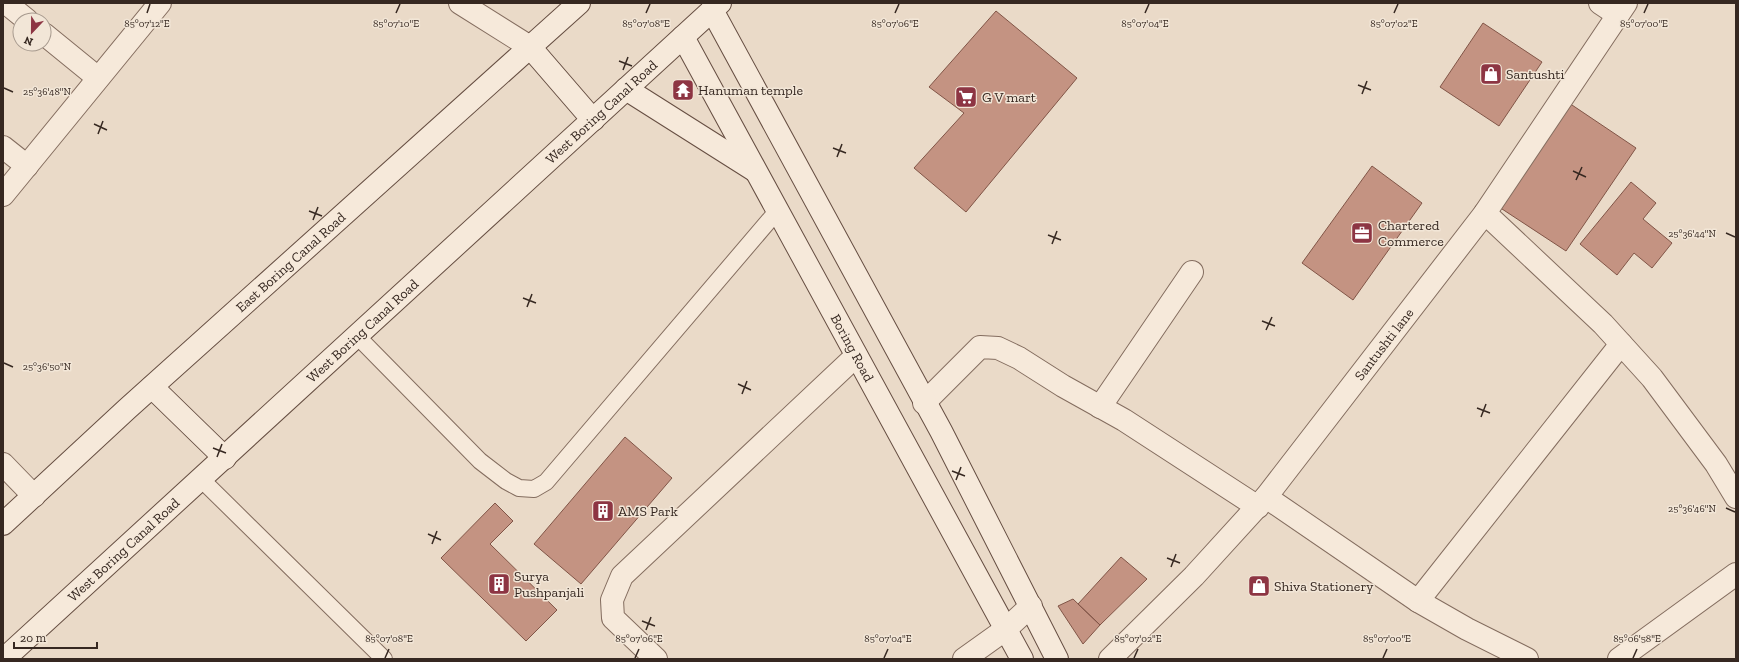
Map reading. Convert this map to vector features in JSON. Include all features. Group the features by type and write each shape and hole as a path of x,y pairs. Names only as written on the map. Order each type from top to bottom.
{"street":[{"path":"6,3 17,12"},
{"path":"3,195 160,3"},
{"path":"460,3 530,47 593,120"},
{"name":"East Boring Canal Road","path":"3,524 152,387 579,3"},
{"path":"1600,3 1622,9"},
{"path":"716,7 924,403 941,431 1057,659"},
{"name":"West Boring Canal Road","path":"4,659 358,337 716,7"},
{"name":"Santushti lane","path":"1110,659 1199,571 1262,502 1484,213 1622,9"},
{"name":"Boring Road","path":"683,37 1022,659"},
{"path":"52,41 98,78"},
{"path":"626,89 757,172"},
{"path":"3,147 27,166"},
{"path":"1484,213 1603,324 1652,378 1716,464 1736,497"},
{"path":"1100,407 1192,272"},
{"path":"1418,601 1621,344"},
{"path":"924,403 980,347 998,348 1019,358 1063,386 1262,502 1418,601 1467,629 1526,659"},
{"path":"656,659 613,618 612,600 622,576 856,356"},
{"path":"152,387 225,458"},
{"path":"3,464 34,496"},
{"path":"1619,659 1736,574"},
{"path":"964,659 1006,629 1031,606"}],"lane":[{"path":"358,337 480,461 506,481 519,488 534,489 546,482 778,210"},
{"path":"201,479 384,659"}],"building":[{"path":"996,11 1077,78 966,212 914,168 964,113 929,87"},
{"name":"Santushti","path":"1483,23 1542,62 1499,126 1440,87"},
{"path":"1569,103 1636,148 1566,251 1499,207"},
{"name":"Chartered Commerce","path":"1372,166 1422,203 1353,300 1302,263"},
{"path":"1631,182 1656,203 1643,219 1672,243 1652,268 1634,253 1617,275 1580,244"},
{"name":"AMS Park","path":"625,437 672,478 581,584 534,544"},
{"name":"Surya Pushpanjali","path":"495,503 513,521 490,544 557,610 526,641 441,558"},
{"path":"1121,557 1147,579 1100,625 1078,604"},
{"path":"1073,599 1100,625 1083,644 1058,606"}],"place":[{"name":"Santushti","path":"1491,74"},
{"name":"Hanuman temple","path":"683,90"},
{"name":"G V mart","path":"966,97"},
{"name":"Chartered Commerce","path":"1362,233"},
{"name":"AMS Park","path":"603,511"},
{"name":"Surya Pushpanjali","path":"499,584"},
{"name":"Shiva Stationery","path":"1259,586"}]}
